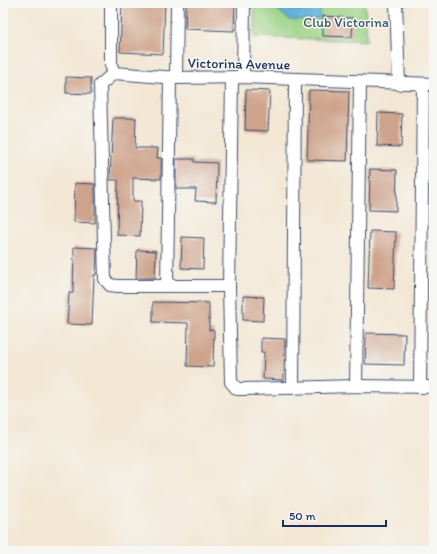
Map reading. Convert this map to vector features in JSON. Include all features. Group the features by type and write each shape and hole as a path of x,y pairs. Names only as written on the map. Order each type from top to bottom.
{"street":[{"path":"111,3 111,65 114,73 100,85 105,279 110,285 118,286 229,286"},
{"path":"167,286 173,78 177,3"},
{"path":"244,3 238,78 229,286 231,382 237,389 356,386 434,387"},
{"path":"396,3 399,84"},
{"name":"Victorina Avenue","path":"114,73 173,78 295,79 429,84"},
{"path":"293,388 295,79"},
{"path":"356,386 360,82"},
{"path":"420,387 429,84"}],"green space":[{"name":"Club Victorina","path":"254,3 365,3 367,41 254,37"}],"water":[{"path":"277,3 321,3 319,19 290,20 277,9"}],"building":[{"path":"122,3 165,3 163,54 120,52"},
{"path":"186,3 235,3 234,31 185,29"},
{"path":"323,16 353,18 352,37 323,36"},
{"path":"66,77 91,78 91,94 66,93"},
{"path":"246,90 270,91 268,131 245,130"},
{"path":"309,90 349,91 347,161 307,160"},
{"path":"378,113 402,114 401,147 377,146"},
{"path":"113,118 136,118 135,148 158,148 157,158 161,158 161,179 133,178 133,201 141,201 140,236 117,235 118,180 110,180"},
{"path":"176,159 194,159 194,162 217,163 216,202 195,201 196,189 176,189"},
{"path":"370,169 397,170 396,211 369,210"},
{"path":"75,183 95,184 95,223 74,222"},
{"path":"370,231 396,232 394,289 368,288"},
{"path":"182,237 204,238 203,269 181,268"},
{"path":"74,247 97,248 96,275 94,275 92,325 67,324 69,293 73,293"},
{"path":"137,250 156,251 155,278 136,278"},
{"path":"243,296 264,297 263,321 243,320"},
{"path":"153,302 209,303 209,330 214,330 213,367 187,366 188,323 153,322"},
{"path":"366,333 405,334 404,365 365,364"},
{"path":"261,338 285,339 284,380 263,379 264,352 261,352"}]}
